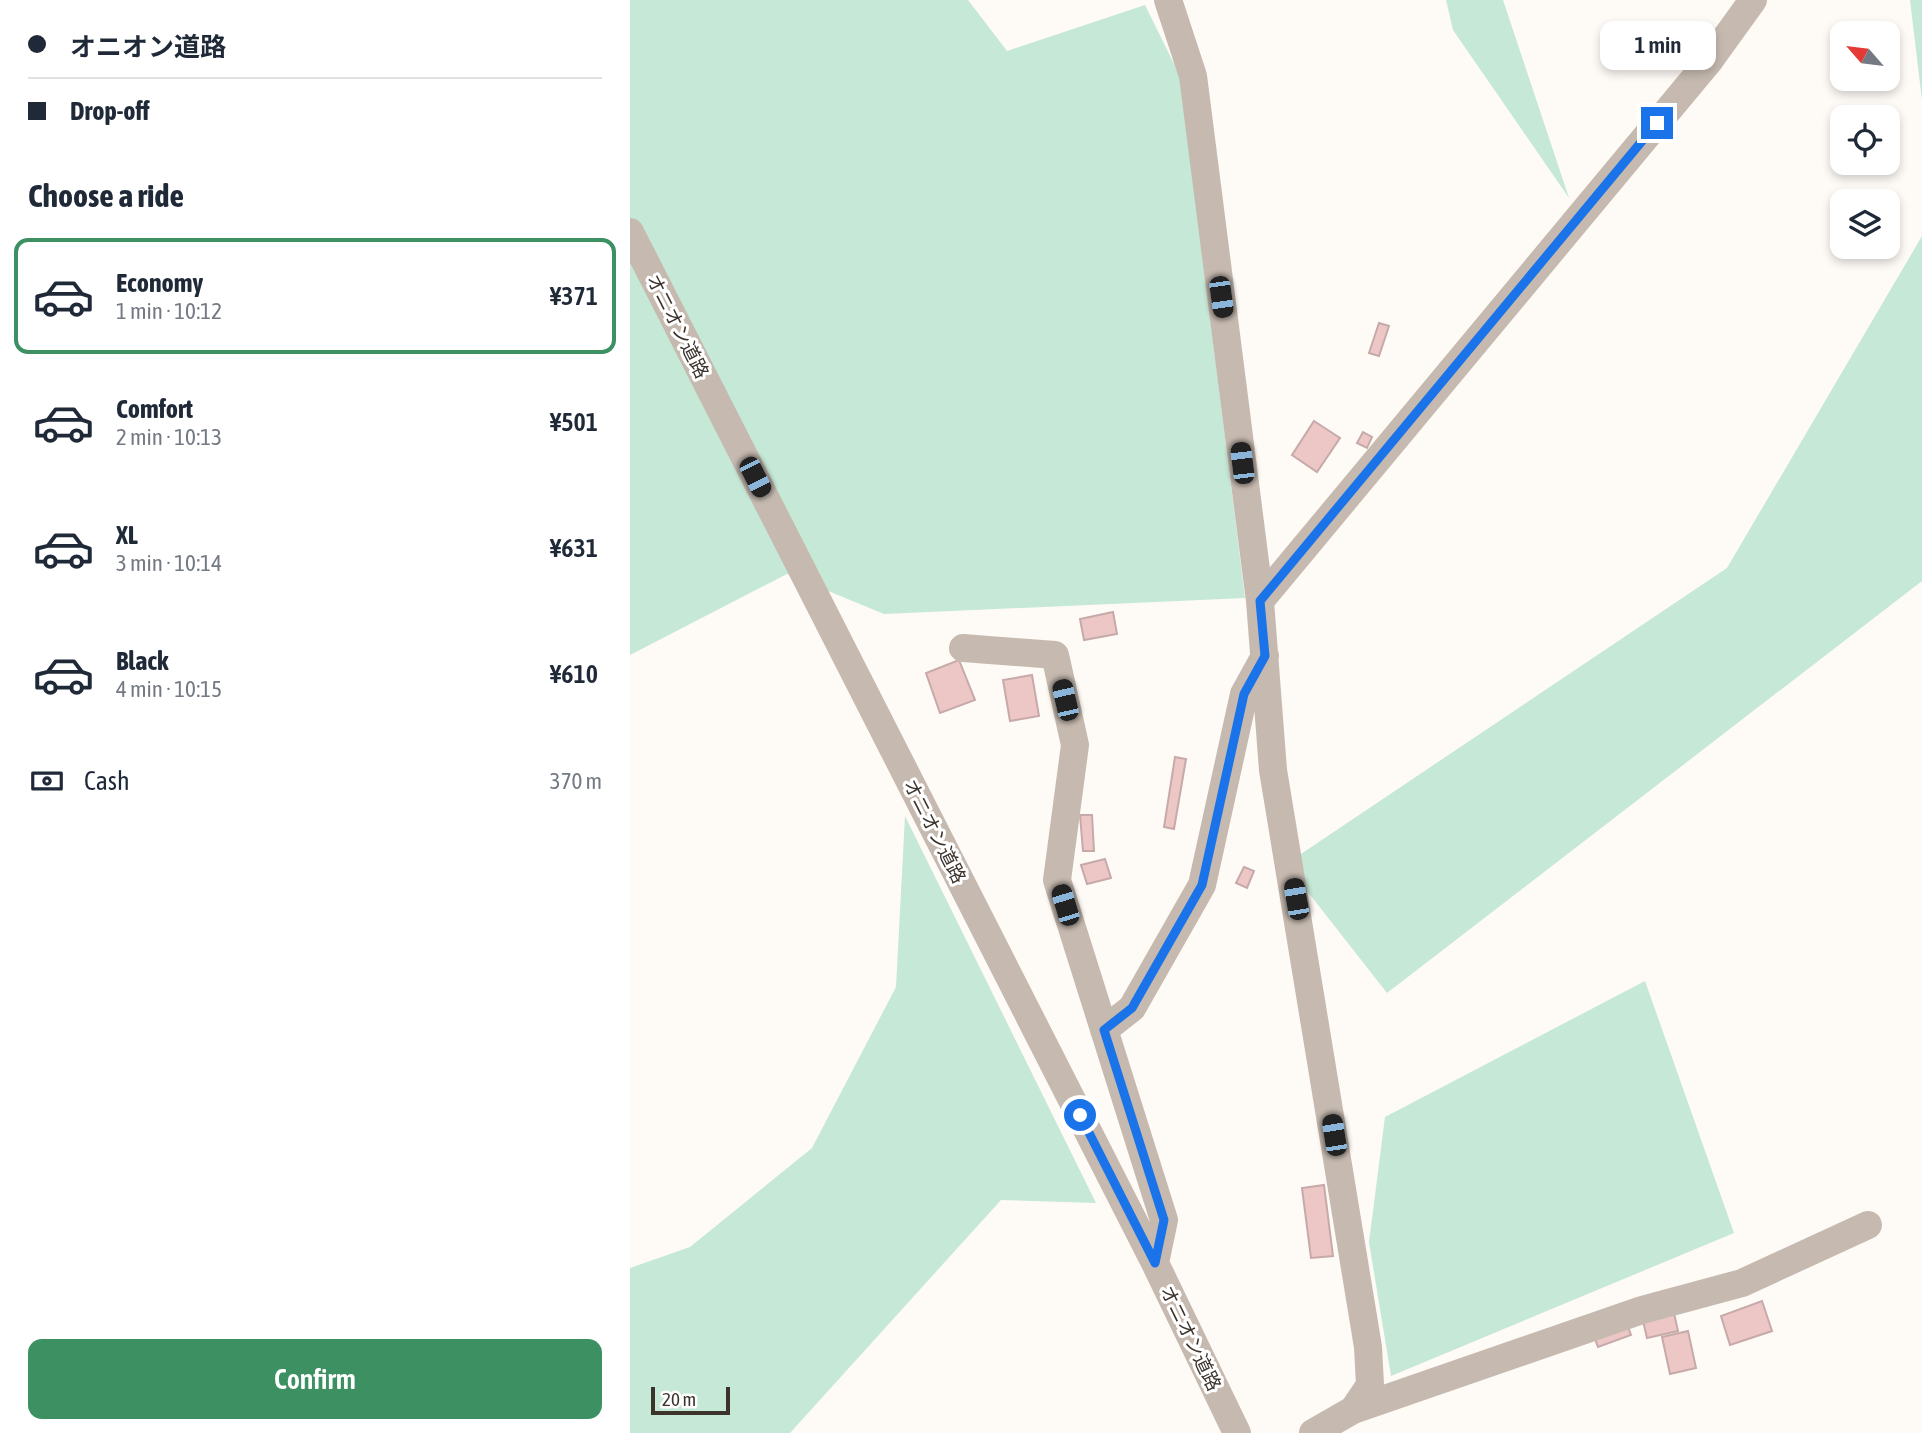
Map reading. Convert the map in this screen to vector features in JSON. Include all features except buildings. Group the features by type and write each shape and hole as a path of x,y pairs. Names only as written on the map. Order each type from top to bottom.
{"street":[{"path":"1168,0 1193,76 1260,601 1273,771 1367,1347 1370,1385 1353,1410"},
{"path":"1260,601 1709,61 1753,0"},
{"name":"オニオン道路","path":"630,232 1155,1263 1237,1433"},
{"path":"963,648 1055,655 1075,745 1057,880 1164,1220 1155,1263"},
{"path":"1104,1030 1132,1008 1202,885 1244,694 1265,656"},
{"path":"1313,1433 1353,1410 1642,1310 1742,1283 1868,1225"}],"green space":[{"path":"630,0 968,0 1007,51 1145,5 1180,76 1245,598 884,614 787,574 630,655"},
{"path":"1446,0 1503,0 1569,198 1453,30"},
{"path":"1910,0 1922,0 1922,100"},
{"path":"1922,236 1922,581 1387,993 1286,864 1727,568"},
{"path":"905,816 1096,1203 1001,1200 790,1433 630,1433 630,1268 690,1247 812,1148 896,987"},
{"path":"1645,981 1734,1233 1391,1376 1369,1242 1385,1117"}],"route":[{"path":"1080,1115 1155,1263 1164,1220 1104,1030 1132,1008 1202,885 1244,694 1265,656 1260,601 1657,123"}]}
